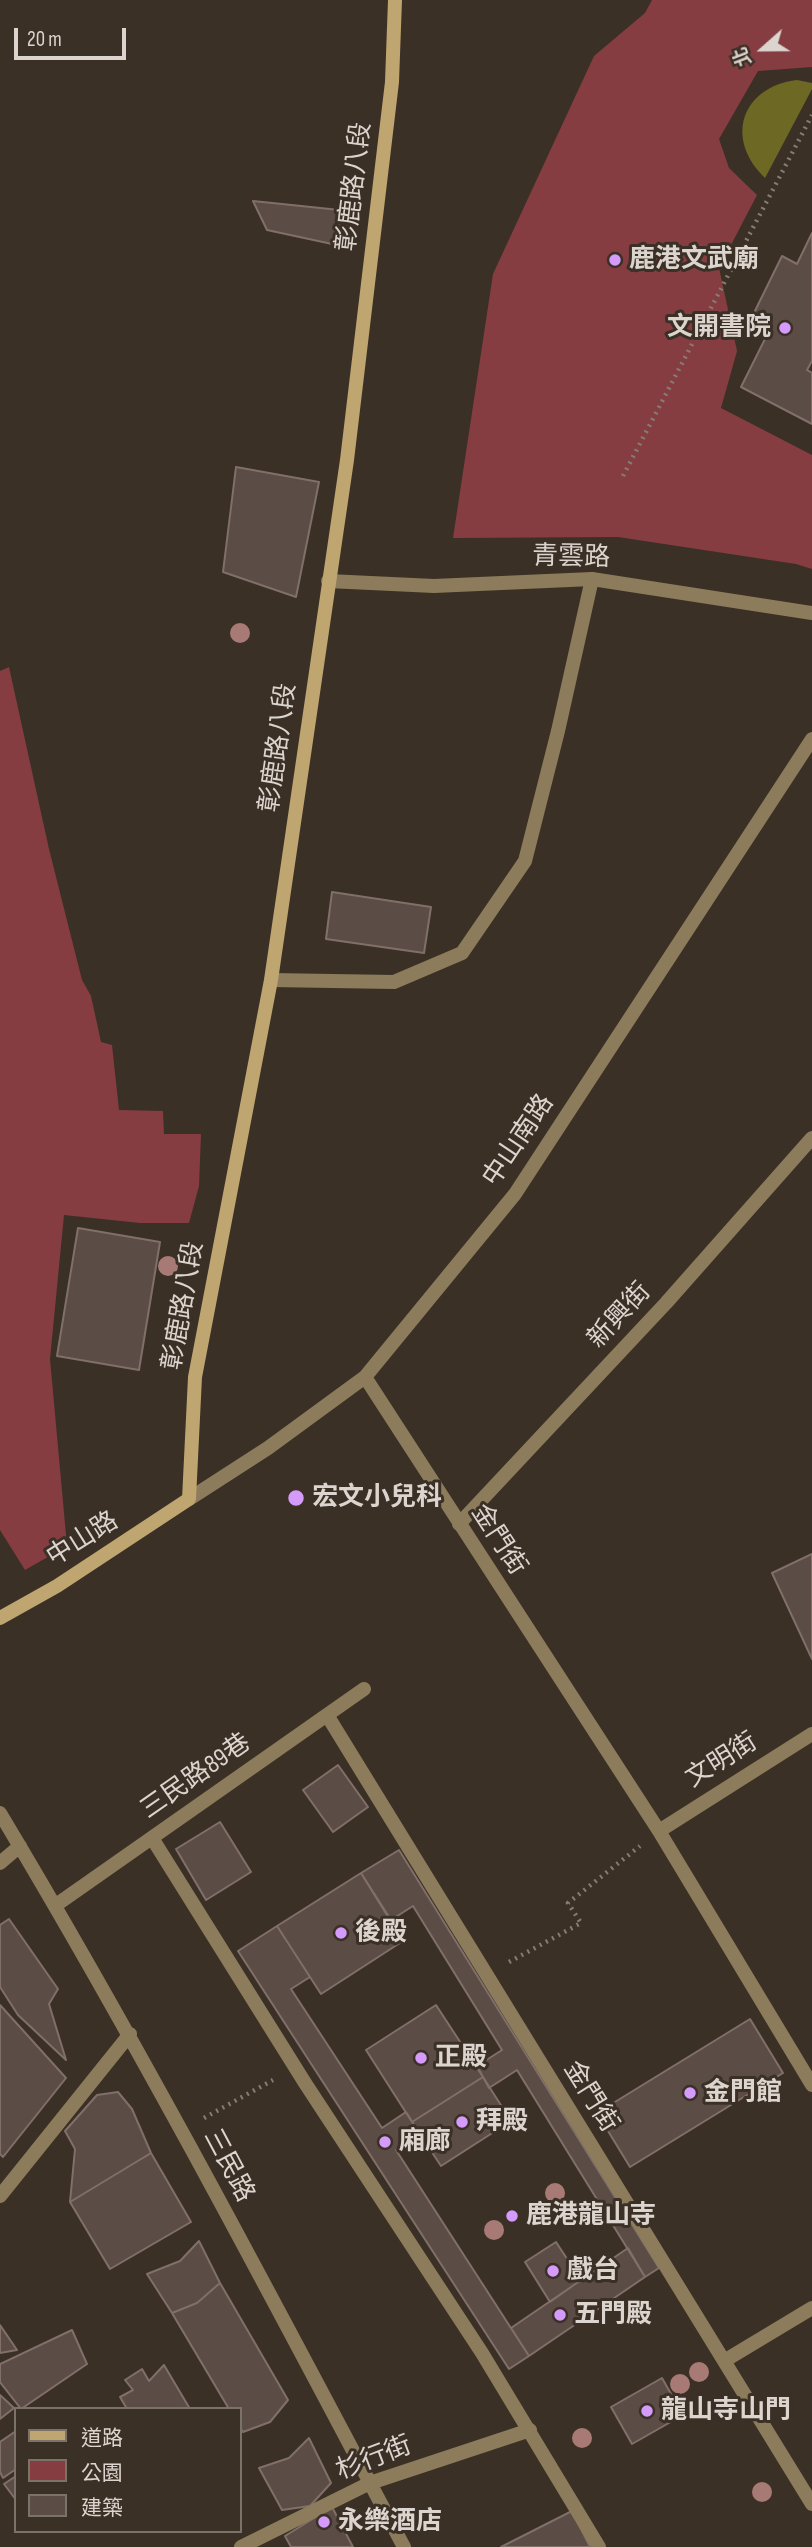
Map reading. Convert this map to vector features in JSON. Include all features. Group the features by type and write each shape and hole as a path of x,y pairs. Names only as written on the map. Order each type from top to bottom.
{"street":[{"name":"彰鹿路八段","path":"189,1499 195,1377 271,979 347,460 392,82 395,0"},
{"name":"青雲路","path":"328,581 435,586 592,579 812,613"},
{"path":"271,979 394,982 462,953 525,861 592,579"},
{"name":"中山南路","path":"189,1499 268,1448 365,1377 515,1194 812,739"},
{"name":"新興街","path":"459,1524 666,1303 812,1138"},
{"name":"金門街","path":"365,1377 659,1831 812,2085"},
{"name":"中山路","path":"0,1618 57,1586 189,1499"},
{"name":"三民路89巷","path":"57,1905 364,1689"},
{"name":"金門街","path":"327,1715 812,2504"},
{"name":"文明街","path":"659,1831 812,1734"},
{"name":"三民路","path":"0,1813 57,1905 130,2034 404,2547"},
{"path":"152,1838 305,2083 482,2353 599,2547"},
{"path":"0,1863 20,1846"},
{"path":"0,2196 130,2034"},
{"path":"724,2361 812,2308"},
{"name":"杉行街","path":"241,2547 370,2483 530,2430"}],"path":[{"path":"623,476 812,115"},
{"path":"487,1974 581,1923 568,1903 659,1831"},
{"path":"200,2120 284,2074"}],"green space":[{"path":"652,0 812,0 812,67 758,71 719,139 729,168 757,195 719,268 737,351 721,408 812,455 812,569 796,564 618,537 453,538 493,274 594,56 645,13"},
{"path":"9,667 49,849 82,980 91,996 101,1042 112,1045 119,1110 163,1111 164,1134 201,1134 199,1186 189,1223 140,1223 64,1215 50,1359 67,1546 25,1570 0,1530 0,671"}],"shaded area":[{"path":"797,80 812,83 812,89 765,178 752,163 745,147 742,132 745,117 751,104 763,93 778,85"}],"building":[{"path":"253,201 359,212 346,247 267,230"},
{"name":"文開書院","path":"812,233 812,361 807,370 812,373 812,424 741,387 768,333 749,323 782,256 797,264"},
{"path":"236,467 319,482 296,597 223,572"},
{"path":"332,892 431,907 424,953 326,939"},
{"path":"78,1228 160,1242 139,1370 57,1356"},
{"path":"812,1554 812,1659 772,1573"},
{"path":"338,1765 368,1807 333,1832 303,1790"},
{"path":"220,1822 251,1872 206,1900 176,1849"},
{"name":"廂廊","path":"399,1850 659,2268 645,2277 517,2070 489,2088 477,2066 502,2050 413,1906 391,1920 361,1873"},
{"name":"後殿","path":"361,1873 403,1941 321,1994 277,1926"},
{"path":"9,1919 58,1989 49,2004 66,2060 18,2015 0,1987 0,1925"},
{"name":"廂廊","path":"277,1926 310,1977 291,1989 382,2128 406,2112 420,2134 396,2150 529,2356 509,2369 238,1951"},
{"path":"0,2005 66,2078 3,2157 0,2154"},
{"name":"正殿","path":"436,2005 483,2077 412,2122 366,2050"},
{"name":"金門館","path":"750,2019 783,2073 630,2167 597,2113"},
{"name":"拜殿","path":"483,2077 511,2121 441,2166 412,2122"},
{"path":"118,2092 132,2109 151,2153 70,2202 75,2149 65,2131 97,2095"},
{"path":"151,2153 191,2222 110,2269 70,2202"},
{"path":"199,2241 220,2283 197,2303 172,2313 147,2274 180,2261"},
{"name":"戲台","path":"556,2242 581,2280 550,2302 525,2262"},
{"name":"五門殿","path":"628,2248 645,2277 529,2356 511,2328"},
{"path":"220,2283 288,2400 270,2422 243,2432 242,2407 228,2407 172,2313 197,2303"},
{"path":"0,2325 17,2350 0,2353"},
{"path":"72,2330 87,2364 24,2407 19,2407 0,2382 0,2364"},
{"path":"164,2365 189,2407 126,2407 120,2397 133,2390 125,2380 142,2369 149,2381"},
{"name":"龍山寺山門","path":"662,2378 683,2415 632,2444 611,2407"},
{"path":"0,2395 14,2408 0,2419"},
{"path":"14,2432 14,2470 3,2478 0,2472 0,2442"},
{"path":"309,2438 331,2483 310,2506 282,2510 259,2468 289,2458"},
{"path":"14,2477 14,2497 4,2484"},
{"name":"永樂酒店","path":"332,2507 353,2547 291,2547 285,2536"},
{"path":"572,2511 590,2547 501,2547"}],"place":[{"name":"鹿港文武廟","path":"615,260"},
{"name":"文開書院","path":"785,328"},
{"name":"宏文小兒科","path":"296,1498"},
{"name":"後殿","path":"341,1933"},
{"name":"正殿","path":"421,2058"},
{"name":"金門館","path":"690,2093"},
{"name":"拜殿","path":"462,2122"},
{"name":"廂廊","path":"385,2142"},
{"name":"鹿港龍山寺","path":"512,2216"},
{"name":"戲台","path":"553,2271"},
{"name":"五門殿","path":"560,2315"},
{"name":"龍山寺山門","path":"647,2411"},
{"name":"永樂酒店","path":"324,2522"}]}
